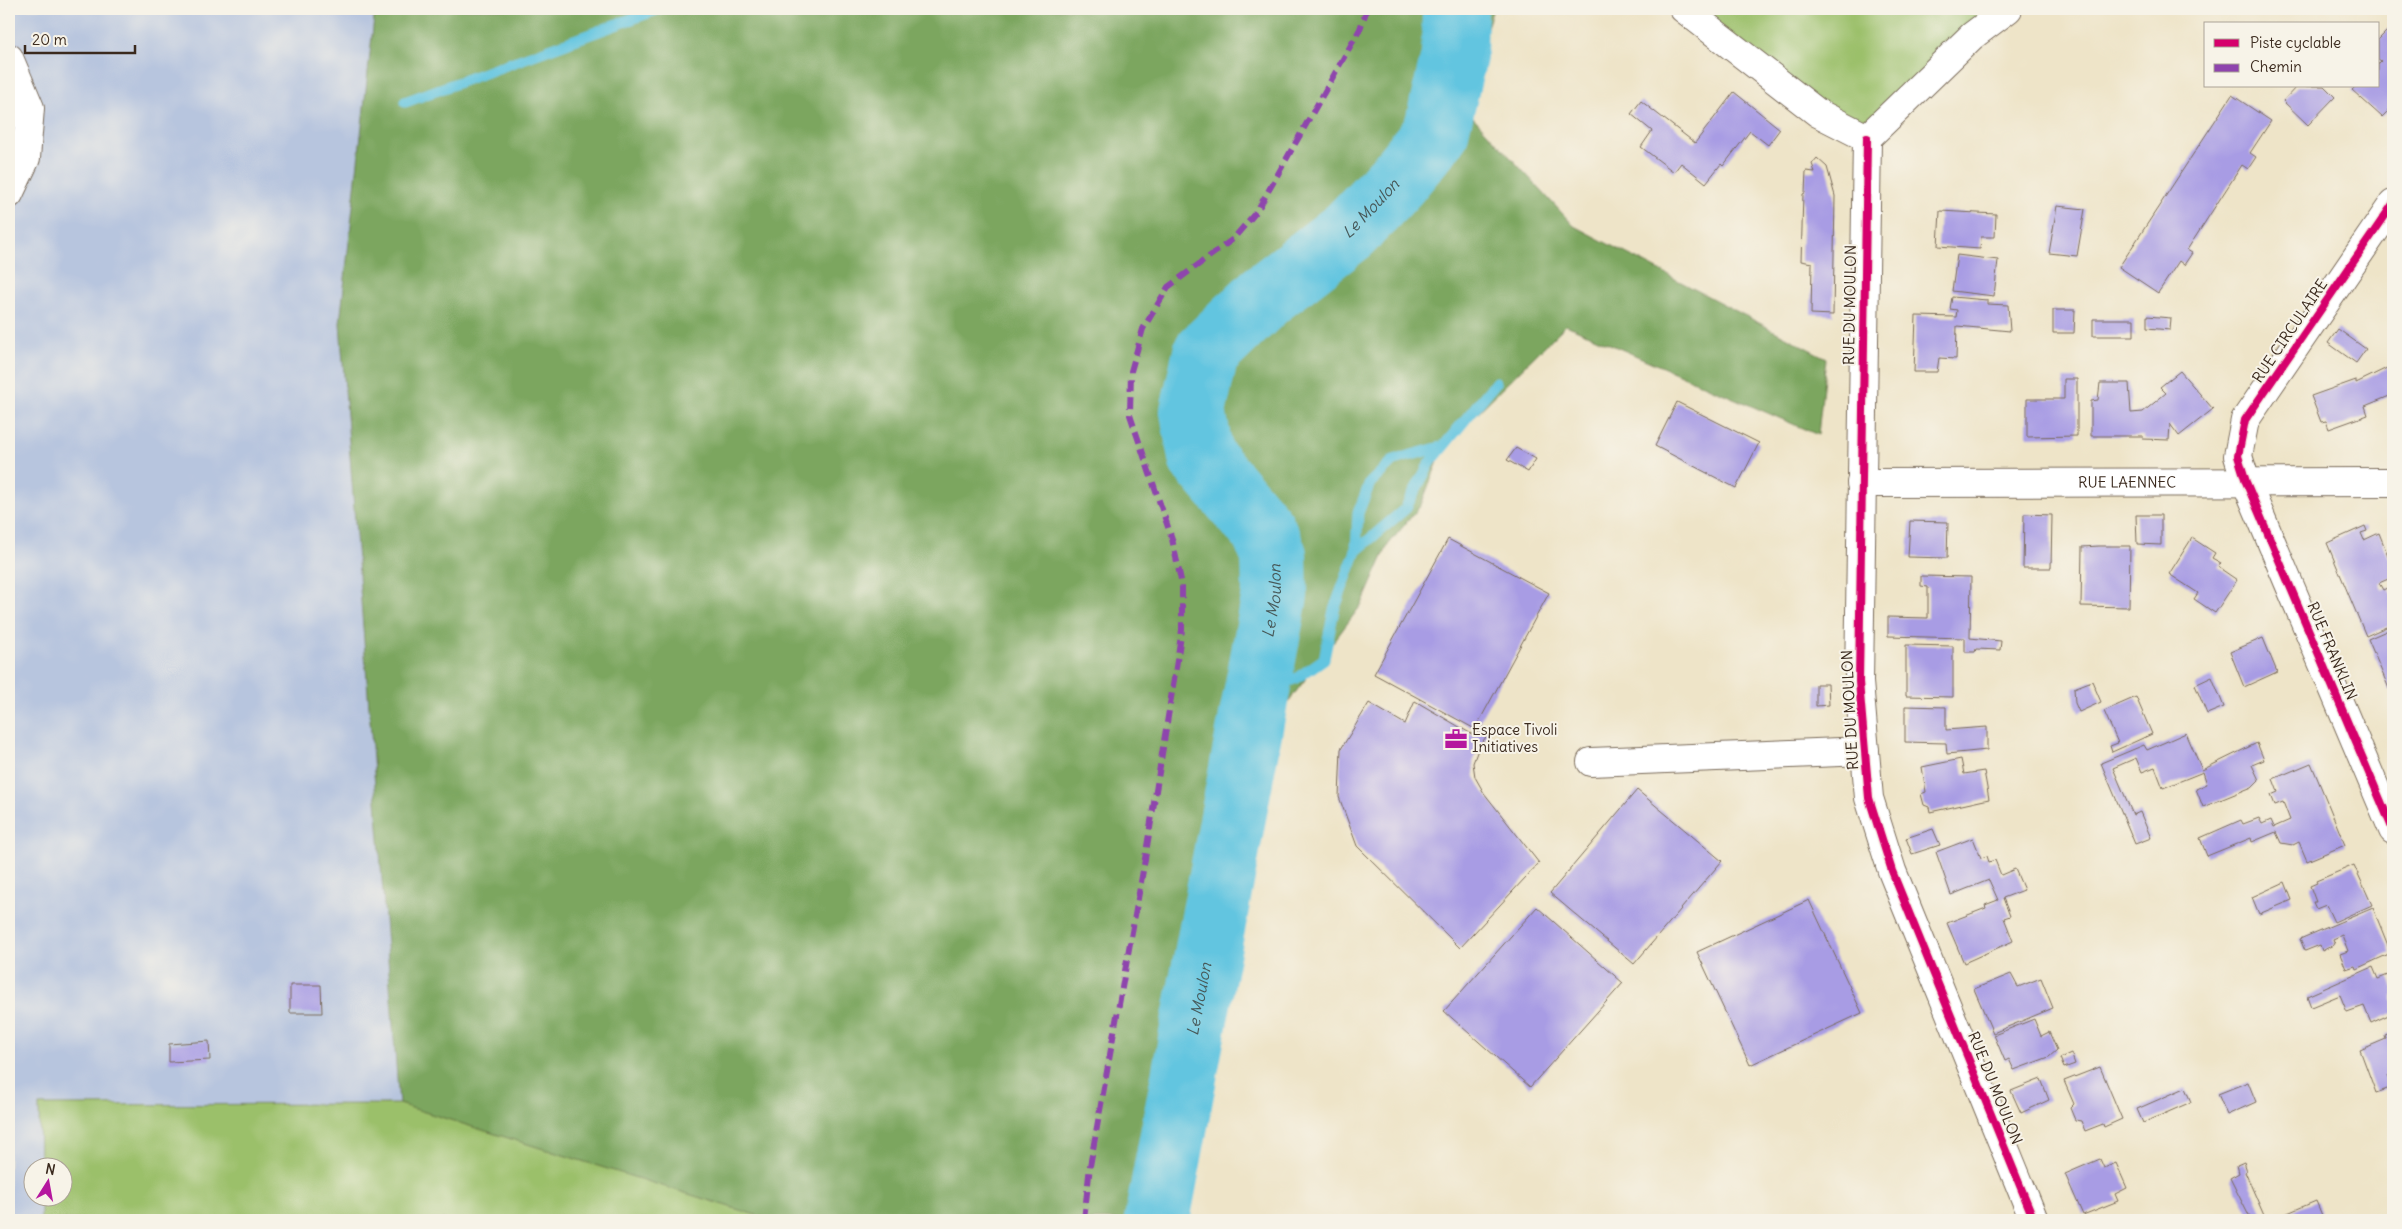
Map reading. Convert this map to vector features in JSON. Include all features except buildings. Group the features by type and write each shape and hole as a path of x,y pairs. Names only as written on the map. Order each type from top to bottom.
{"street":[{"path":"1684,9 1818,113 1867,138 1972,36 2008,9"},
{"path":"9,58 30,108 26,158 9,194"},
{"name":"RUE DU MOULON","path":"1867,138 1859,682 1870,798 1892,871 2034,1220"},
{"name":"RUE CIRCULAIRE","path":"2246,482 2238,456 2245,420 2393,204"},
{"name":"RUE FRANKLIN","path":"2246,482 2393,830"},
{"name":"RUE LAENNEC","path":"1861,483 2393,482"},
{"path":"1591,762 1865,751"}],"shaded area":[{"path":"9,9 375,9 340,323 399,1104 40,1105 40,1156 22,1156 22,1206 41,1206 41,1220 9,1220"}],"green space":[{"path":"375,9 1493,9 1484,36 1472,116 1574,226 1826,358 1818,435 1566,325 1444,446 1421,505 1388,545 1362,604 1283,709 1250,869 1126,1220 772,1220 399,1104 340,323"},
{"path":"1684,9 2008,9 1867,138"},
{"path":"399,1104 772,1220 41,1220 41,1206 72,1206 72,1156 40,1156 39,1105"}],"waterway":[{"path":"405,102 659,9"},
{"name":"Le Moulon","path":"1157,1220 1275,595 1274,555 1263,530 1201,457 1193,411 1206,353 1265,296 1350,230 1396,181 1436,132 1454,56 1455,9"},
{"path":"1356,551 1405,509 1430,463 1496,382"},
{"path":"1256,693 1297,678 1324,659 1334,610 1356,551 1358,513 1370,483 1394,460 1444,446"}],"marked path":[{"path":"1084,1220 1090,1166 1144,865 1182,630 1182,585 1172,539 1130,415 1131,371 1143,329 1168,287 1233,239 1257,211 1360,29 1367,9"}],"cycle path":[{"path":"1867,138 1859,682 1869,798 1892,871 2034,1220"},
{"path":"2393,204 2245,420 2238,456 2246,482 2393,830"}],"place":[{"name":"Espace Tivoli Initiatives","path":"1456,739"}]}
